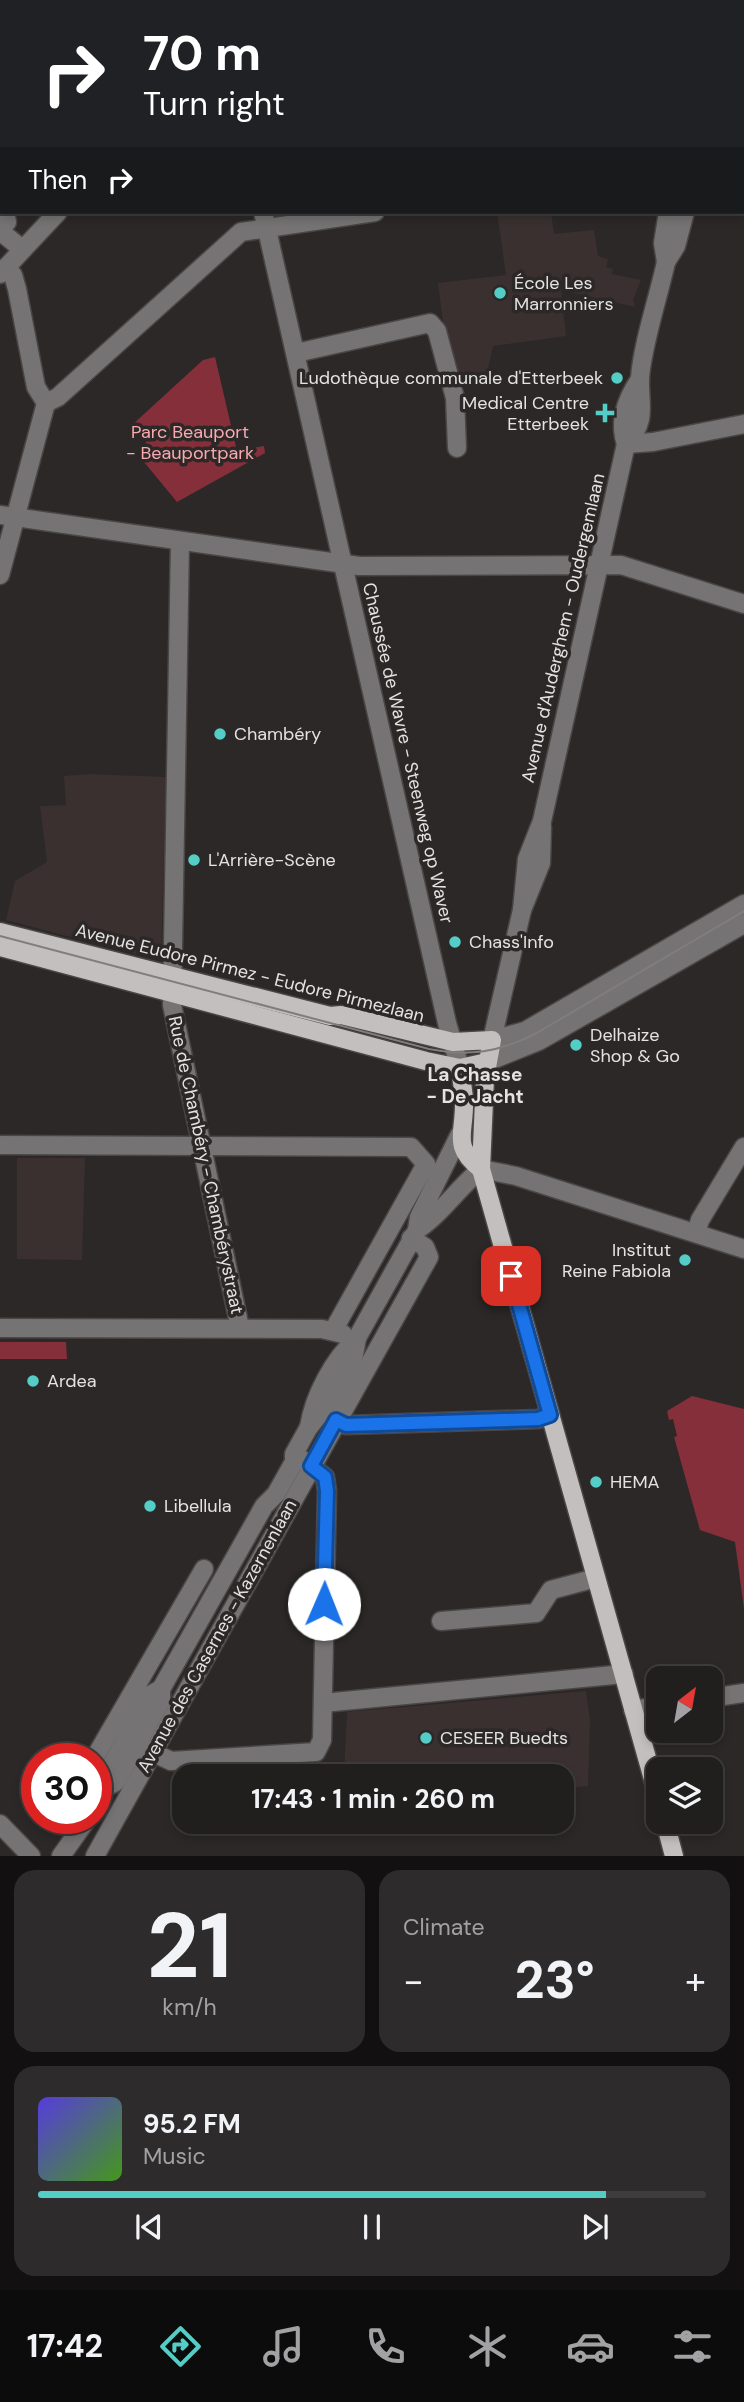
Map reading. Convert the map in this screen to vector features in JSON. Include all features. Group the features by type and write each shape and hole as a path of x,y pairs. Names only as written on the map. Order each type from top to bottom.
{"main road":[{"name":"Avenue Eudore Pirmez - Eudore Pirmezlaan","path":"0,933 358,1044 460,1068 487,1062"},
{"name":"Avenue Eudore Pirmez - Eudore Pirmezlaan","path":"0,947 173,985 330,1016 341,1015 453,1042 492,1040"},
{"name":"Avenue d'Auderghem - Oudergemlaan","path":"481,1169 487,1062 492,1040"},
{"name":"Chaussée de Wavre - Steenweg op Waver","path":"460,1068 464,1105 460,1134"},
{"path":"460,1134 467,1158 481,1169 647,1757"},
{"path":"668,1834 674,1856"}],"street":[{"path":"5,214 7,222 0,230 22,250"},
{"path":"46,403 36,387 13,275 3,271 56,214"},
{"path":"0,575 8,516 46,403 58,397 240,232 265,220 347,214"},
{"name":"Avenue d'Auderghem - Oudergemlaan","path":"666,262 663,243 668,214"},
{"name":"Avenue d'Auderghem - Oudergemlaan","path":"492,1040 522,909 527,859 542,821 626,444 639,423 643,399 640,379 666,262 676,246 684,214"},
{"name":"Chaussée de Wavre - Steenweg op Waver","path":"265,220 460,1068"},
{"path":"296,353 430,323 437,331 455,398 457,448"},
{"path":"626,444 662,441 744,424"},
{"path":"8,516 343,563 621,565 744,604"},
{"name":"Rue de Chambéry - Chambérystraat","path":"180,541 172,1005 240,1328"},
{"path":"492,1040 525,1031 744,904"},
{"path":"487,1062 539,1041 744,924"},
{"name":"Avenue des Casernes - Kazernenlaan","path":"112,1784 116,1782 311,1466 344,1350 356,1338 414,1234 419,1217 460,1134"},
{"path":"0,1145 411,1147 426,1164 334,1331"},
{"path":"696,1233 744,1147"},
{"path":"481,1169 516,1176 744,1249"},
{"name":"Avenue des Casernes - Kazernenlaan","path":"414,1234 481,1169"},
{"name":"Avenue des Casernes - Kazernenlaan","path":"95,1856 138,1745 161,1701 161,1689 264,1506 266,1488 284,1457 294,1454 309,1427 324,1413 429,1257 425,1247 414,1234"},
{"path":"0,1328 240,1328 334,1331 356,1338"},
{"path":"324,1413 346,1425 538,1419 550,1415"},
{"path":"138,1745 171,1761 316,1752 322,1740 327,1491 325,1477 294,1454"},
{"path":"103,1743 204,1569"},
{"path":"441,1621 536,1613 551,1590 596,1578"},
{"path":"323,1703 624,1674"},
{"path":"723,1696 744,1693"},
{"path":"633,1710 646,1708"},
{"path":"0,1824 32,1856"},
{"path":"61,1856 77,1834"},
{"path":"74,1856 83,1834"}],"shaded area":[{"name":"École Les Marronniers","path":"497,214 551,214 554,234 594,230 598,256 608,259 606,267 613,269 612,274 641,280 633,300 635,307 561,290 566,336 493,346 487,374 455,378 447,353 438,283 506,275"},
{"path":"89,774 166,777 161,958 154,959 6,920 15,881 47,862 40,806 66,805 64,776"},
{"path":"17,1158 85,1158 82,1260 17,1259"},
{"name":"CESEER Buedts","path":"586,1691 590,1721 588,1786 574,1788 574,1764 345,1764 347,1712"}],"green space":[{"name":"Parc Beauport - Beauportpark","path":"215,357 237,451 264,446 265,453 177,502 144,462 146,440 132,425 203,360"},
{"path":"0,1342 66,1342 67,1359 0,1359"},
{"path":"692,1396 744,1409 744,1609 735,1542 700,1530 674,1437 677,1436 673,1419 669,1420 667,1411"}],"tram line":[{"path":"0,936 429,1049 471,1053 496,1049 535,1034 744,911"}],"place":[{"name":"École Les Marronniers","path":"500,293"},
{"name":"Ludothèque communale d'Etterbeek","path":"617,378"},
{"name":"Medical Centre Etterbeek","path":"605,413"},
{"name":"Chambéry","path":"220,734"},
{"name":"L'Arrière-Scène","path":"194,860"},
{"name":"Chass'Info","path":"455,942"},
{"name":"Delhaize Shop & Go","path":"576,1045"},
{"name":"Institut Reine Fabiola","path":"685,1260"},
{"name":"Ardea","path":"33,1381"},
{"name":"HEMA","path":"596,1482"},
{"name":"Libellula","path":"150,1506"},
{"name":"CESEER Buedts","path":"426,1738"}],"district":[{"name":"La Chasse - De Jacht","path":"475,1085"}],"route":[{"path":"324,1604 327,1491 325,1477 311,1466 336,1420 346,1425 538,1419 550,1415 511,1276"}]}
